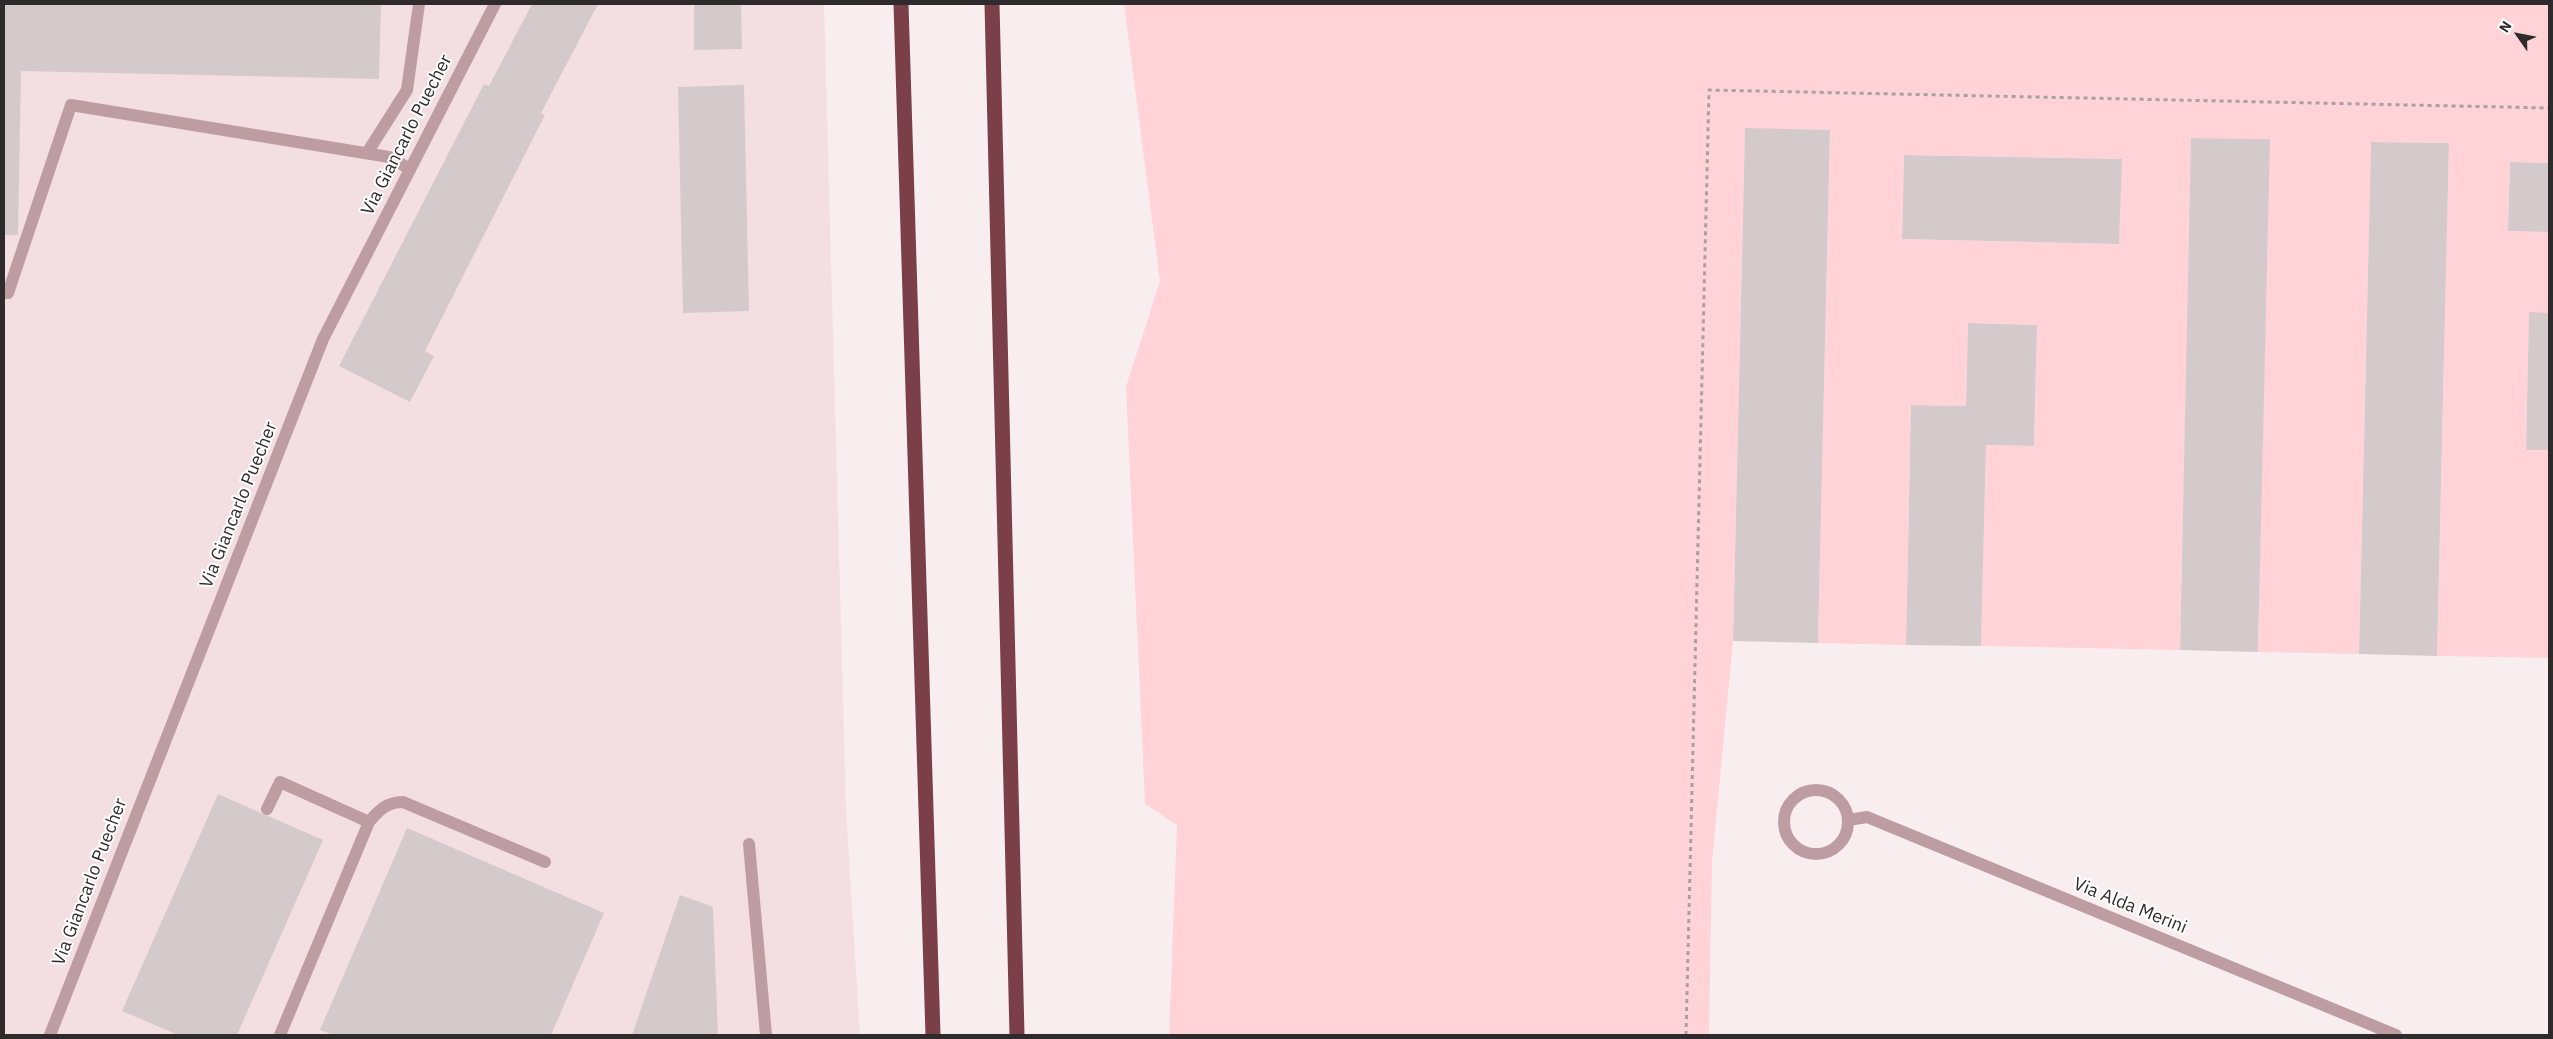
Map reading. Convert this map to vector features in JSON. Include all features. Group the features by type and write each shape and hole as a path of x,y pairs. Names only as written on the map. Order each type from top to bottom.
{"highway":[{"path":"901,4 933,1035"},
{"path":"992,4 1017,1035"}],"street":[{"path":"366,153 407,90 419,4"},
{"name":"Via Giancarlo Puecher","path":"50,1035 323,339 495,4"},
{"path":"4,293 8,293 71,105 389,157 410,169"},
{"path":"267,809 280,782 369,822"},
{"path":"1824,790 1841,801 1848,820 1843,839 1827,852 1816,854 1796,847 1788,838 1784,817 1788,806 1795,798 1804,792 1824,790"},
{"path":"280,1035 369,822 380,809 394,802 403,802 545,862"},
{"name":"Via Alda Merini","path":"1848,820 1867,817 2396,1035"},
{"path":"748,844 766,1035"}],"path":[{"path":"1686,1035 1709,90 2549,108"}],"shaded area":[{"path":"4,4 824,4 846,809 860,1035 4,1035"},
{"path":"1124,4 2549,4 2549,163 2510,162 2508,231 2549,232 2549,313 2529,313 2526,449 2549,450 2549,658 2437,656 2449,143 2371,142 2359,654 2258,652 2269,139 2192,138 2180,650 1981,646 1986,445 2034,446 2037,325 1968,323 1966,406 1911,405 1906,645 1818,643 1830,130 1745,129 1733,641 1712,862 1709,1035 1169,1035 1177,825 1145,804 1126,387 1160,281","holes":["1904,155 2121,159 2119,244 1902,239"]}],"building":[{"path":"4,4 381,4 379,79 21,71 18,235 4,235"},
{"path":"532,4 598,4 541,113 545,115 425,351 434,356 410,402 339,366 484,84 489,86"},
{"path":"694,4 741,4 742,49 694,50"},
{"path":"744,85 749,311 683,313 678,87"},
{"path":"1745,128 1830,130 1818,643 1733,641"},
{"path":"2191,138 2270,139 2258,652 2180,650"},
{"path":"2371,142 2449,143 2437,656 2359,654"},
{"path":"1904,155 2122,159 2119,244 1902,239"},
{"path":"2510,162 2549,163 2549,232 2508,231"},
{"path":"2529,312 2549,313 2549,450 2526,450"},
{"path":"1968,323 2037,325 2034,446 1986,445 1981,646 1906,645 1911,405 1966,406"},
{"path":"218,794 323,840 237,1035 178,1035 122,1011"},
{"path":"407,828 604,913 551,1035 333,1035 320,1030"},
{"path":"680,895 713,907 718,1035 632,1035"}]}
